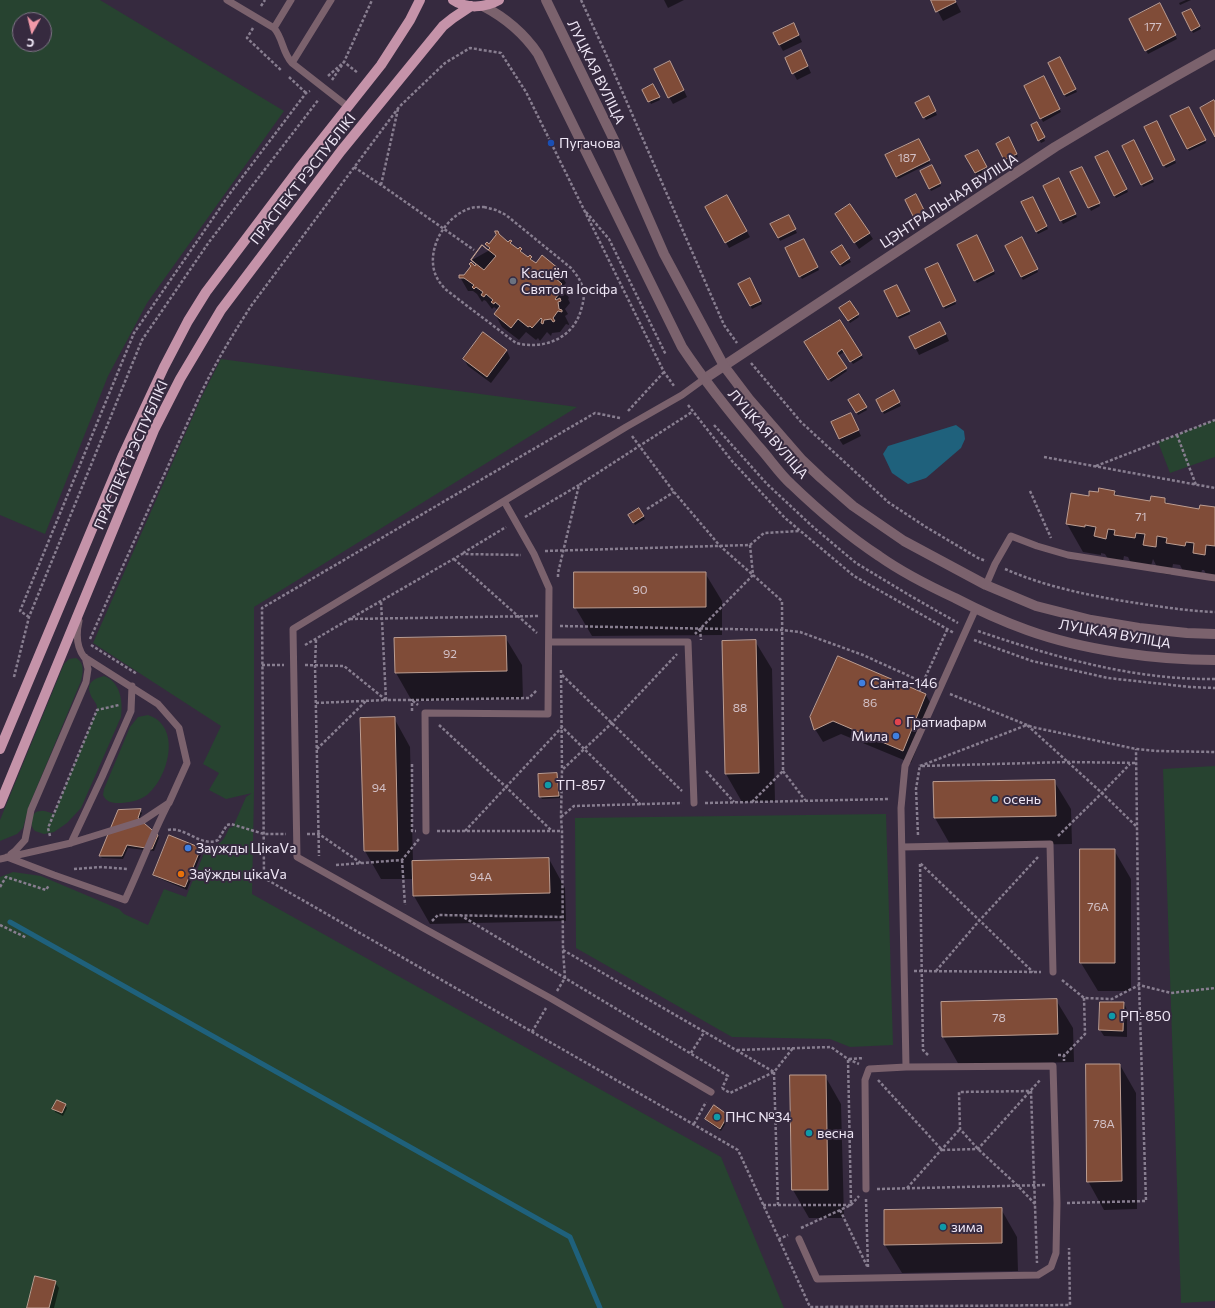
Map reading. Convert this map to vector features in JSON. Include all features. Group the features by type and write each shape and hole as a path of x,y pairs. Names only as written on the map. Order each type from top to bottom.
{"main road":[{"name":"ПРАСПЕКТ РЭСПУБЛІКІ","path":"0,749 123,455 171,354 206,292 347,106 381,65 410,20 420,0"},
{"path":"453,0 471,6 483,6 498,0"},
{"name":"ПРАСПЕКТ РЭСПУБЛІКІ","path":"0,804 154,430 180,379 221,310 340,151 443,26 471,6"}],"street":[{"name":"ЛУЦКАЯ ВУЛІЦА","path":"546,0 615,142 664,254 724,366 749,399 798,455 821,478 853,506 904,542 986,585 1036,606 1091,620 1139,628 1187,633 1215,634"},
{"name":"ЛУЦКАЯ ВУЛІЦА","path":"483,6 504,18 514,26 538,54 682,347 704,380 729,412 789,482 820,511 849,535 885,560 921,582 1026,630 1086,646 1151,656 1215,660"},
{"name":"ЦЭНТРАЛЬНАЯ ВУЛІЦА","path":"704,380 1062,143 1156,86 1215,54"}],"lane":[{"path":"227,0 274,28 279,35 286,54 292,63 347,106"},
{"path":"274,28 291,0"},
{"path":"292,63 331,0"},
{"path":"704,380 682,395 626,427 293,629 293,651 297,858 552,999 711,1092"},
{"path":"426,831 425,713 548,714 549,588 534,554 504,501"},
{"path":"986,585 995,564 1012,536 1037,546 1068,555 1215,578"},
{"path":"4,858 15,851 25,840 31,810 86,682 88,669 84,657 80,651 77,635 82,604"},
{"path":"906,1067 900,808 905,766 976,608"},
{"path":"549,642 688,642 694,803"},
{"path":"4,858 125,900 139,871 154,831 187,763 179,728 158,704 132,686 84,657"},
{"path":"71,843 131,711 132,686"},
{"path":"4,858 71,843 142,821 168,803"},
{"path":"902,847 1050,844 1052,972"},
{"path":"799,1239 817,1279 1038,1275 1051,1267 1056,1253 1057,1203 1053,1066 906,1067 869,1069 864,1080 866,1189"}],"path":[{"path":"265,0 255,17 253,29 246,38 306,93"},
{"path":"11,684 28,617 20,611 134,333 231,192 306,93 344,62 372,0"},
{"path":"580,0 605,52 724,325 743,353 801,422 888,502 978,558 1024,577 1096,596 1187,611 1215,612"},
{"path":"88,643 215,364 251,306 399,107 445,63 470,48 502,53 526,92"},
{"path":"344,62 359,74"},
{"path":"381,185 399,107"},
{"path":"354,167 474,250"},
{"path":"484,206 506,215 571,268 578,277 583,288 584,297 580,314 567,333 547,344 525,345 516,343 445,289 438,280 434,270 433,258 435,245 444,229 461,213 472,208 484,206"},
{"path":"584,209 609,239 666,355"},
{"path":"627,413 664,372"},
{"path":"806,800 783,771 782,601 720,546 674,492 639,446 626,427 622,418 595,412 262,608 264,878 738,1150 810,1308 1070,1306 1069,1242"},
{"path":"558,580 563,550 579,485 692,412"},
{"path":"1094,466 1215,420"},
{"path":"1177,435 1196,485"},
{"path":"1044,457 1215,488"},
{"path":"1030,491 1052,538"},
{"path":"647,508 674,492"},
{"path":"293,651 316,640 349,619 462,554 521,555 534,554 544,551 563,550 750,545 764,533 800,531"},
{"path":"750,545 753,575"},
{"path":"521,555 525,562"},
{"path":"454,559 539,636 539,629"},
{"path":"566,978 563,950 561,817 562,770 613,722 753,575"},
{"path":"382,600 386,700"},
{"path":"540,609 540,623"},
{"path":"349,619 540,616"},
{"path":"560,621 560,627 782,630 800,632 863,655 939,690 1027,724 1136,749 1157,751 1215,752"},
{"path":"700,629 701,644"},
{"path":"919,692 948,630"},
{"path":"316,640 315,665 319,857 324,860"},
{"path":"262,665 344,666 386,700"},
{"path":"562,674 613,722 694,803"},
{"path":"316,703 386,700 529,698 538,688"},
{"path":"412,700 552,831"},
{"path":"412,700 412,715"},
{"path":"317,749 366,701"},
{"path":"1027,724 1138,828"},
{"path":"920,766 1027,724"},
{"path":"465,831 562,727 641,805"},
{"path":"1057,1203 1146,1201 1140,985 1136,749"},
{"path":"923,758 916,789 920,863 923,1050 930,1058"},
{"path":"412,762 412,831 562,831"},
{"path":"905,766 1067,762 1136,763"},
{"path":"706,764 706,772 734,802"},
{"path":"936,972 1050,844 1102,794 1130,764"},
{"path":"752,802 783,771"},
{"path":"561,817 574,806 902,799"},
{"path":"163,833 166,830 175,830 203,840 214,841 220,838 227,825 231,824 264,834 319,834 361,863"},
{"path":"398,902 405,906 402,860 426,831"},
{"path":"340,869 333,866 402,860"},
{"path":"920,863 1033,972"},
{"path":"0,887 6,877 46,890 54,875"},
{"path":"425,929 438,915 563,917"},
{"path":"460,916 728,1076 722,1088 711,1092 694,1124"},
{"path":"425,917 432,921"},
{"path":"0,925 27,938"},
{"path":"563,950 774,1072"},
{"path":"904,972 1052,972 1084,998 1112,999 1140,985 1171,993 1215,988"},
{"path":"737,1050 830,1047 848,1059 869,1069 942,1150 978,1149 1053,1066 1085,1034 1084,998"},
{"path":"691,1054 705,1031"},
{"path":"722,1088 730,1093 774,1072 793,1048"},
{"path":"1056,1056 1064,1055"},
{"path":"1064,1055 1064,1063"},
{"path":"774,1072 778,1205"},
{"path":"1031,1090 959,1092 960,1129 978,1149 1035,1204"},
{"path":"1030,1265 1038,1265 1031,1090"},
{"path":"907,1188 960,1129"},
{"path":"799,1230 851,1205 866,1189 1056,1185"},
{"path":"866,1189 868,1268"},
{"path":"1069,1195 1069,1203"},
{"path":"763,1205 851,1205"},
{"path":"840,1210 868,1268"},
{"path":"779,1239 792,1233"},
{"path":"868,1268 876,1268"}],"green space":[{"path":"0,0 100,0 284,111 147,303 108,376 45,534 0,515"},
{"path":"221,359 577,407 254,607 254,792 252,894 721,1157 784,1308 0,1308 0,877 13,872 41,876 119,909 124,914 148,925 164,889 186,897 207,846 216,845 224,839 229,828 233,827 246,797 252,793 226,799 209,790 219,773 203,764 221,726 93,643 201,398"},
{"path":"1215,420 1215,457 1170,473 1158,442"},
{"path":"76,658 82,665 83,672 81,681 29,806 23,828 17,834 0,841 0,820 64,664 69,659"},
{"path":"104,676 114,683 120,693 122,705 121,717 81,808 67,823 54,832 44,834 35,831 31,822 35,813 46,811 54,814 97,710 97,705 92,698 89,686 97,678"},
{"path":"148,715 159,721 165,730 168,740 166,765 155,787 147,795 140,799 126,803 109,802 103,795 104,789 130,727 138,717"},
{"path":"1215,766 1215,1301 1181,1303 1163,769"},
{"path":"886,814 893,1045 850,1047 830,1039 732,1037 576,948 575,818"}],"water":[{"path":"956,425 964,431 965,439 961,448 926,478 908,484 892,473 883,454 888,446"}],"building":[{"path":"931,0 955,0 956,2 936,12"},
{"path":"1160,3 1176,35 1145,51 1129,19"},
{"path":"1191,9 1200,26 1191,31 1182,13"},
{"path":"794,23 799,35 779,45 773,33"},
{"path":"801,50 808,66 792,74 785,58"},
{"path":"1060,57 1076,89 1064,95 1048,63"},
{"path":"670,61 684,90 668,98 654,69"},
{"path":"1044,76 1060,109 1040,119 1024,86"},
{"path":"653,84 660,97 648,102 642,90"},
{"path":"929,96 936,111 923,118 915,103"},
{"path":"1214,100 1215,102 1215,137 1200,108"},
{"path":"1189,107 1206,140 1187,149 1170,116"},
{"path":"1157,121 1175,160 1163,166 1144,127"},
{"path":"1037,122 1045,137 1038,141 1031,125"},
{"path":"1009,137 1017,154 1004,160 996,144"},
{"path":"919,139 930,160 896,177 885,155"},
{"path":"1134,140 1153,179 1141,185 1122,146"},
{"path":"978,150 987,167 975,173 965,156"},
{"path":"1108,151 1127,189 1114,196 1095,157"},
{"path":"932,165 941,183 929,189 920,171"},
{"path":"1082,167 1100,203 1088,208 1070,172"},
{"path":"1059,178 1076,214 1060,221 1043,186"},
{"path":"916,194 925,212 914,218 905,200"},
{"path":"727,195 747,231 725,243 705,207"},
{"path":"1033,197 1047,226 1036,232 1021,202"},
{"path":"850,204 870,233 854,243 835,214"},
{"path":"789,215 796,229 778,238 770,224"},
{"name":"Касцёл Святога Іосіфа","path":"495,231 498,231 499,234 508,242 510,240 512,241 510,243 518,249 520,247 522,249 520,251 528,257 530,255 532,257 530,259 536,263 542,255 559,269 553,276 562,284 560,286 563,289 555,299 560,298 561,301 558,302 559,309 562,310 562,312 558,311 553,318 555,321 553,322 551,319 544,320 543,324 541,323 541,318 532,328 530,326 528,327 518,319 511,328 494,314 500,306 495,302 494,304 491,302 493,300 486,294 484,297 481,295 483,292 476,287 474,289 472,287 474,285 464,278 459,278 459,275 464,275 471,266 469,264 471,262 475,266 476,264 471,260 482,245 488,250 490,248 485,244 487,242 489,244 496,235"},
{"path":"977,235 994,271 974,281 957,245"},
{"path":"1022,237 1038,269 1021,277 1005,246"},
{"path":"804,239 818,267 799,277 785,248"},
{"path":"482,245 496,256 484,270 471,260"},
{"path":"842,245 850,258 840,265 831,252"},
{"path":"938,263 956,301 943,307 925,269"},
{"path":"750,278 761,301 750,306 738,284"},
{"path":"897,285 910,311 897,317 884,291"},
{"path":"850,301 859,314 848,321 839,308"},
{"path":"840,320 862,355 850,362 842,349 837,353 847,368 828,380 804,342"},
{"path":"940,322 946,334 915,349 909,337"},
{"path":"483,332 507,350 487,377 463,359"},
{"path":"894,390 900,402 882,412 876,400"},
{"path":"859,394 867,407 856,413 848,400"},
{"path":"851,413 859,430 839,439 831,422"},
{"path":"1099,488 1115,491 1114,495 1150,501 1151,496 1165,498 1165,503 1199,509 1200,505 1215,507 1215,546 1206,545 1205,555 1193,553 1194,543 1186,542 1185,546 1166,543 1167,538 1157,536 1156,547 1149,546 1143,545 1145,534 1136,533 1135,538 1114,535 1115,530 1108,529 1106,539 1094,536 1096,527 1066,524 1071,493 1089,496 1089,491 1098,492"},
{"path":"639,508 644,516 633,523 628,515"},
{"path":"574,572 706,572 706,607 574,608"},
{"path":"506,636 507,671 395,673 394,638"},
{"path":"756,640 759,773 725,774 722,641"},
{"path":"838,656 926,694 903,751 833,721 814,730 810,717"},
{"path":"395,717 398,851 364,851 360,718"},
{"name":"ТП-857","path":"557,773 559,796 539,797 538,774"},
{"name":"осень","path":"1055,780 1056,816 934,818 933,782"},
{"path":"141,809 138,818 158,835 152,849 127,845 122,856 99,856 118,810"},
{"path":"169,835 201,848 185,887 153,875"},
{"path":"1080,849 1115,849 1115,963 1080,963"},
{"path":"549,858 550,893 413,896 412,861"},
{"path":"1057,999 1058,1034 942,1037 941,1002"},
{"name":"РП-850","path":"1100,1002 1124,1002 1123,1031 1099,1030"},
{"path":"1086,1064 1120,1064 1122,1181 1087,1182"},
{"name":"весна","path":"790,1075 826,1075 828,1190 792,1190"},
{"path":"57,1100 66,1104 62,1113 52,1109"},
{"name":"ПНС №34","path":"714,1105 728,1115 720,1129 705,1119"},
{"name":"зима","path":"1002,1208 1002,1243 884,1245 884,1210"},
{"path":"35,1276 56,1281 49,1308 27,1308"}],"waterway":[{"path":"10,922 570,1237 600,1308"}],"place":[{"name":"Пугачова","path":"551,143"},
{"name":"Касцёл Святога Іосіфа","path":"513,281"},
{"name":"Санта-146","path":"862,683"},
{"name":"Гратиафарм","path":"898,722"},
{"name":"Мила","path":"896,736"},
{"name":"ТП-857","path":"548,785"},
{"name":"осень","path":"995,799"},
{"name":"Заужды ЦікаVа","path":"188,848"},
{"name":"Заўжды цікаVа","path":"181,874"},
{"name":"РП-850","path":"1112,1016"},
{"name":"ПНС №34","path":"717,1117"},
{"name":"весна","path":"809,1133"},
{"name":"зима","path":"943,1227"}]}
